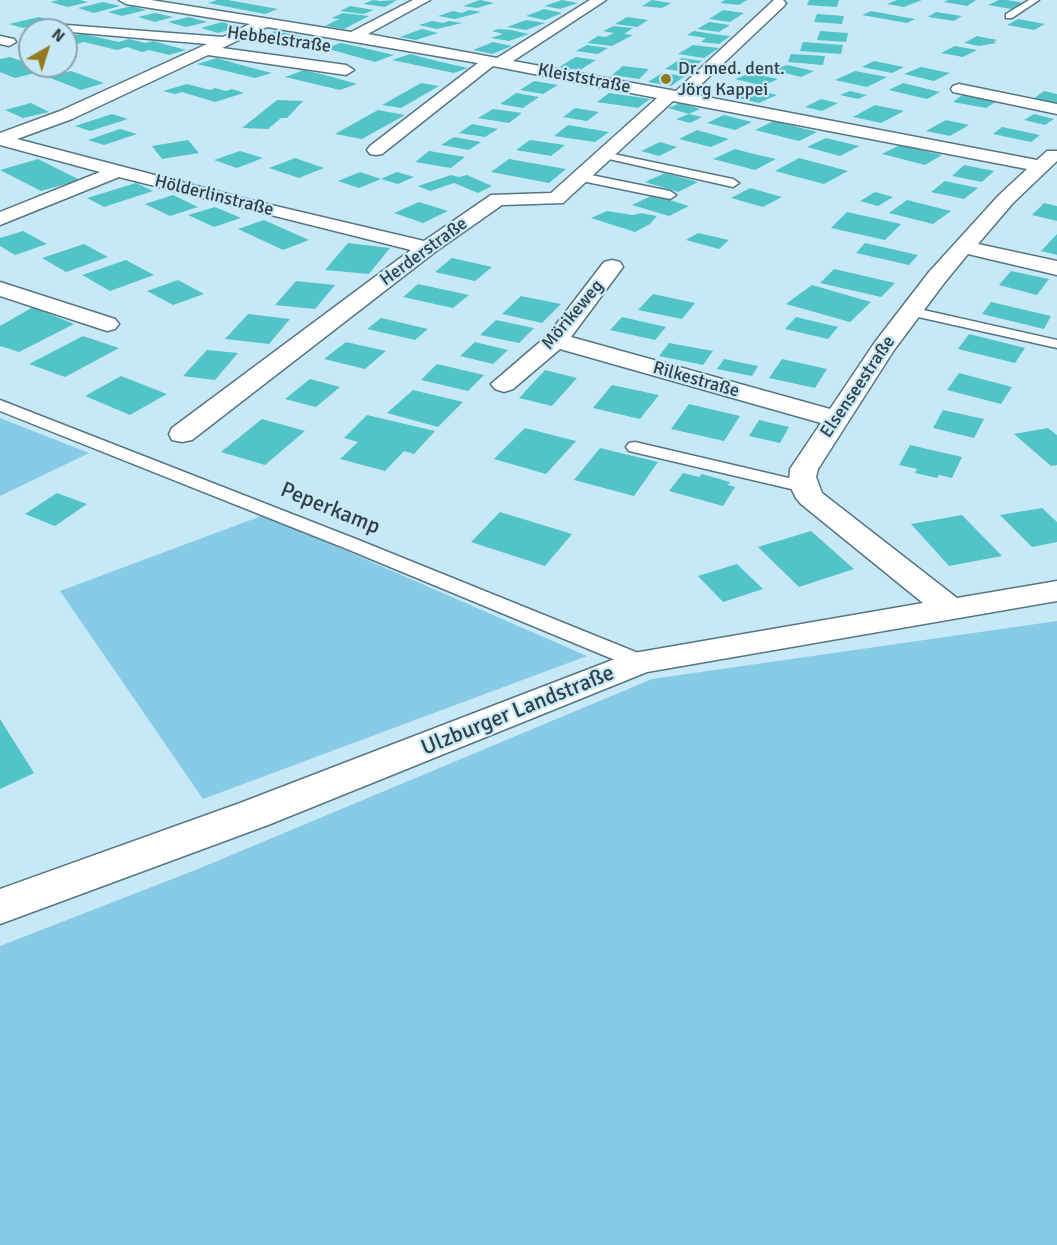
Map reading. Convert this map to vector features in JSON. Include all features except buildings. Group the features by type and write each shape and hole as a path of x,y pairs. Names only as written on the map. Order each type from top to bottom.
{"street":[{"name":"Kleiststraße","path":"126,0 354,36 675,96 1049,159"},
{"path":"354,36 423,0"},
{"path":"376,150 495,62 599,0"},
{"name":"Herderstraße","path":"182,434 428,248 498,199 556,199 779,3"},
{"path":"0,140 66,115 266,22"},
{"name":"Hebbelstraße","path":"78,29 225,41"},
{"name":"Hebbelstraße","path":"206,50 345,70"},
{"path":"959,89 1057,109"},
{"name":"Hölderlinstraße","path":"0,140 428,248"},
{"name":"Elsenseestraße","path":"804,487 802,477 804,470 910,311 1006,199 1049,159"},
{"path":"0,219 118,171"},
{"path":"964,247 1057,268"},
{"name":"Mörikeweg","path":"504,384 556,340 612,267"},
{"path":"0,289 107,324"},
{"name":"Rilkestraße","path":"556,340 836,419"},
{"path":"804,487 811,498 951,609"},
{"name":"Ulzburger Landstraße","path":"0,907 254,814 640,662 1057,591"}],"lane":[{"path":"1009,16 1035,0"},
{"path":"604,155 733,183"},
{"path":"580,177 670,195"},
{"path":"910,311 1056,344"},
{"name":"Peperkamp","path":"0,405 360,547 640,662"},
{"path":"635,447 804,487"}],"shaded area":[{"path":"0,418 89,453 0,496"},
{"path":"264,515 587,656 203,799 60,591"},
{"path":"1057,621 1057,1245 0,1245 0,946 198,869 652,679"}],"place":[{"name":"Dr. med. dent. Jörg Kappei","path":"666,79"}]}
